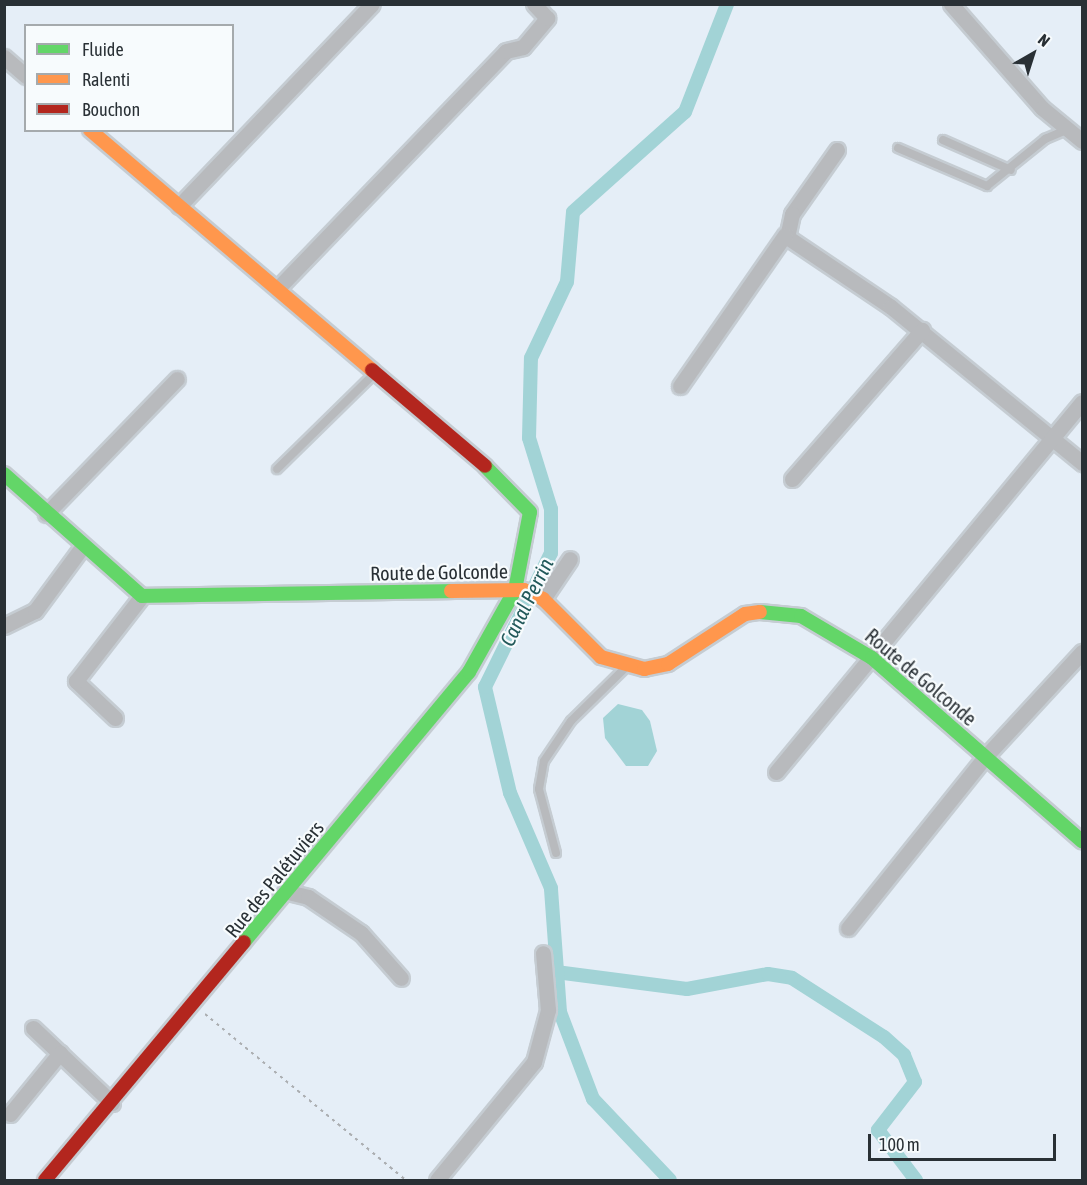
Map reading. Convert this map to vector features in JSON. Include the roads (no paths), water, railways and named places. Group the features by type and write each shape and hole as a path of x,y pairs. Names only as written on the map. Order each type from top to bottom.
{"street":[{"path":"178,206 372,4"},
{"path":"279,287 509,49 523,47 547,18 534,4"},
{"path":"951,4 1066,130 1083,141"},
{"path":"4,57 24,74"},
{"name":"Rue des Palétuviers","path":"45,1180 195,1006 469,672 515,590 531,528 526,505 279,287 178,206 92,132"},
{"path":"680,386 785,235 792,214 837,150"},
{"path":"785,235 922,330 1083,463"},
{"path":"792,478 922,330"},
{"path":"46,514 177,379"},
{"path":"776,772 1083,402"},
{"path":"4,474 46,514 142,596 76,681 116,718"},
{"path":"4,626 35,611 83,546"},
{"path":"543,599 570,559"},
{"name":"Route de Golconde","path":"142,596 515,590 543,599 588,647 626,666 668,664 729,622 768,610 814,621 872,658 1083,841"},
{"path":"848,928 986,756 1083,652"},
{"path":"288,892 308,897 361,933 401,978"},
{"path":"437,1180 534,1062 548,1010 543,953"},
{"path":"33,1028 112,1103"},
{"path":"10,1114 60,1053"}],"lane":[{"path":"898,148 980,186 994,185 1045,139 1066,130"},
{"path":"943,140 1011,170"},
{"path":"277,469 376,372"},
{"path":"556,853 539,789 544,761 571,721 626,666"}],"water":[{"path":"618,704 642,710 650,721 657,751 648,766 626,766 605,738 603,718"}],"waterway":[{"name":"Canal Perrin","path":"670,1180 593,1099 560,1012 551,888 510,793 485,687 551,553 551,509 529,438 531,358 567,282 573,212 685,112 727,4"},
{"path":"556,972 687,989 768,974 792,978 884,1037 904,1055 915,1082 878,1130 916,1180"}]}
